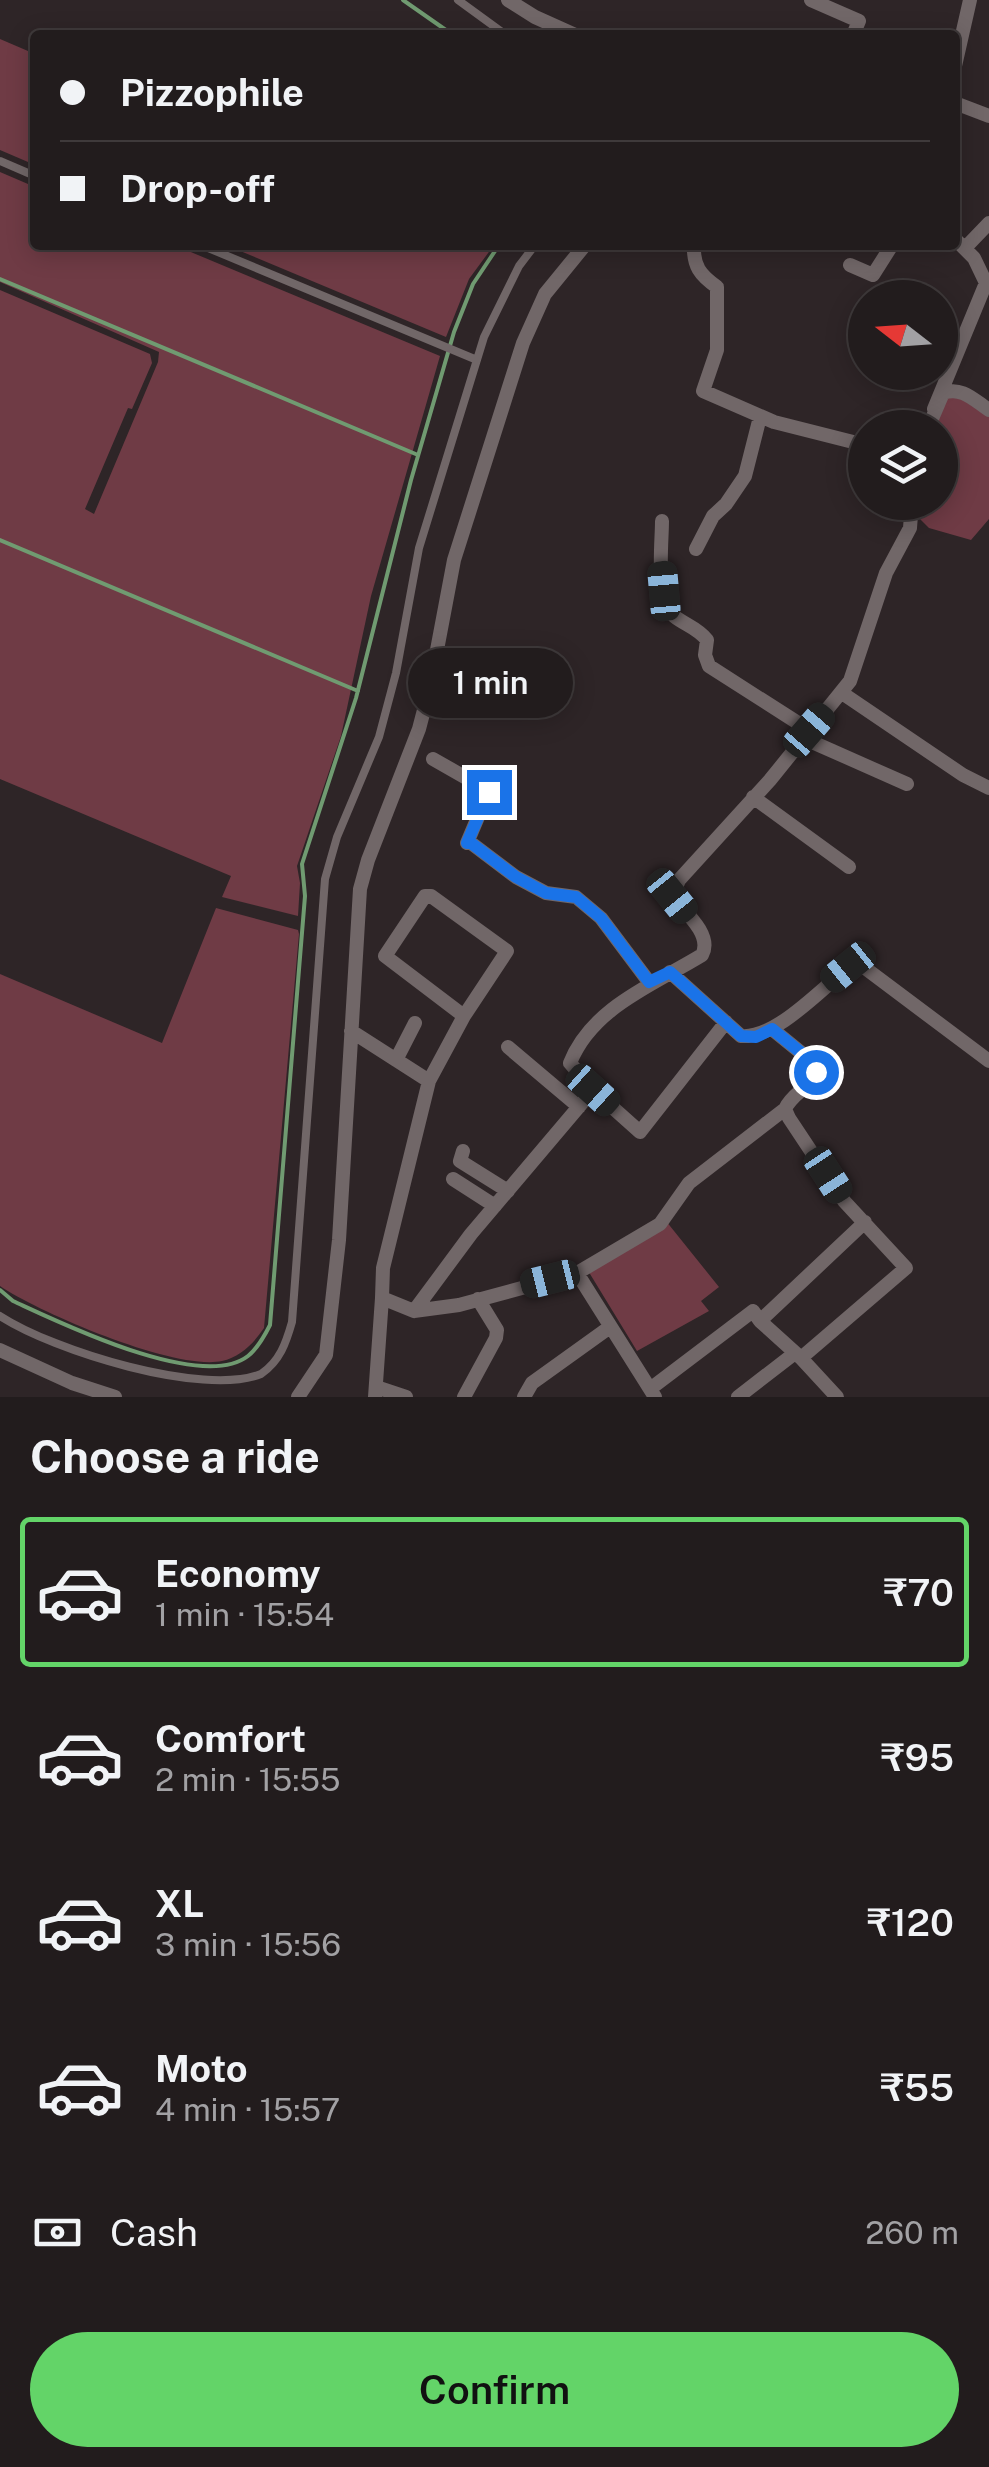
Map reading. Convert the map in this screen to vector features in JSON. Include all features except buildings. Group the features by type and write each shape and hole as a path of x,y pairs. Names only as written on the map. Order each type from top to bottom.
{"street":[{"path":"508,0 564,30"},
{"path":"811,0 859,21 856,30"},
{"path":"960,44 970,0"},
{"path":"960,105 989,116"},
{"path":"934,409 986,283 974,258 960,244 989,223"},
{"path":"298,1397 326,1355 339,1240 360,889 419,730 454,560 523,343 545,294 581,250"},
{"path":"694,250 693,262 704,278 717,287 717,350 702,391 760,417 848,440"},
{"path":"850,265 873,275 889,250"},
{"path":"934,409 943,393 952,390 962,391 989,410"},
{"path":"696,548 713,516 744,476 760,417"},
{"path":"662,520 666,604 674,615 701,632 706,640 709,666 806,734 907,784"},
{"path":"726,1022 640,1132 593,1090 570,1062 595,1026 649,982 702,955 705,938 672,896 679,880 850,681 886,573 911,520"},
{"path":"842,693 963,775 989,788"},
{"path":"433,759 489,792 467,843 546,893 576,897 601,918 649,982"},
{"path":"754,797 849,867"},
{"path":"406,1397 376,1392 383,1268 429,1081 464,1016 507,951 425,896 385,956 464,1016"},
{"path":"670,972 741,1036 756,1037 772,1029 848,967 861,966 989,1060"},
{"path":"396,1060 415,1023"},
{"path":"382,1298 414,1311 478,1299 577,1272 660,1224 689,1182 785,1109 789,1098 813,1081 816,1072 810,1060 772,1029"},
{"path":"351,1032 429,1081"},
{"path":"508,1047 580,1107"},
{"path":"414,1311 593,1090"},
{"path":"738,1397 798,1355 906,1268 844,1201 785,1109"},
{"path":"463,1151 460,1161 508,1191"},
{"path":"452,1180 496,1206"},
{"path":"760,1321 865,1222"},
{"path":"577,1272 653,1393 753,1311 836,1397"},
{"path":"464,1397 496,1338 496,1330 478,1299"},
{"path":"524,1397 532,1383 610,1327"},
{"path":"0,1350 72,1383 115,1397"}],"lane":[{"path":"458,0 499,30"},
{"path":"0,161 30,174"},
{"path":"213,250 478,360"},
{"path":"0,1316 84,1357 192,1388 230,1388 261,1375 282,1353 292,1322 324,880 336,836 379,737 396,672 419,548 478,360 497,306 531,250"}],"shaded area":[{"path":"0,39 30,52 30,163 0,150"},
{"path":"0,172 30,185 30,250 186,250 440,356 371,596 341,736 297,866 298,916 222,897 231,876 0,779 0,290 150,354 152,363 132,409 128,408 85,509 94,514 159,352 0,282"},
{"path":"238,250 490,250 469,279 446,337"},
{"path":"954,392 989,402 989,519 971,540 929,528 921,520 958,520 958,410 942,410"},
{"path":"216,908 298,930 299,934 264,1328 235,1356 201,1362 108,1337 45,1311 0,1286 0,974 162,1043"},
{"path":"666,1221 719,1287 701,1301 709,1311 637,1351 587,1269"}],"waterway":[{"path":"403,0 446,30"},
{"path":"0,1290 13,1301 96,1338 198,1366 226,1365 248,1356 270,1325 305,896 302,864 356,698 411,480 454,332 473,284 496,250"},
{"path":"0,279 418,455"},
{"path":"0,540 358,691"}],"route":[{"path":"489,792 467,843 546,893 576,897 601,918 649,982 670,972 741,1036 756,1037 772,1029 810,1060 816,1072"}]}
